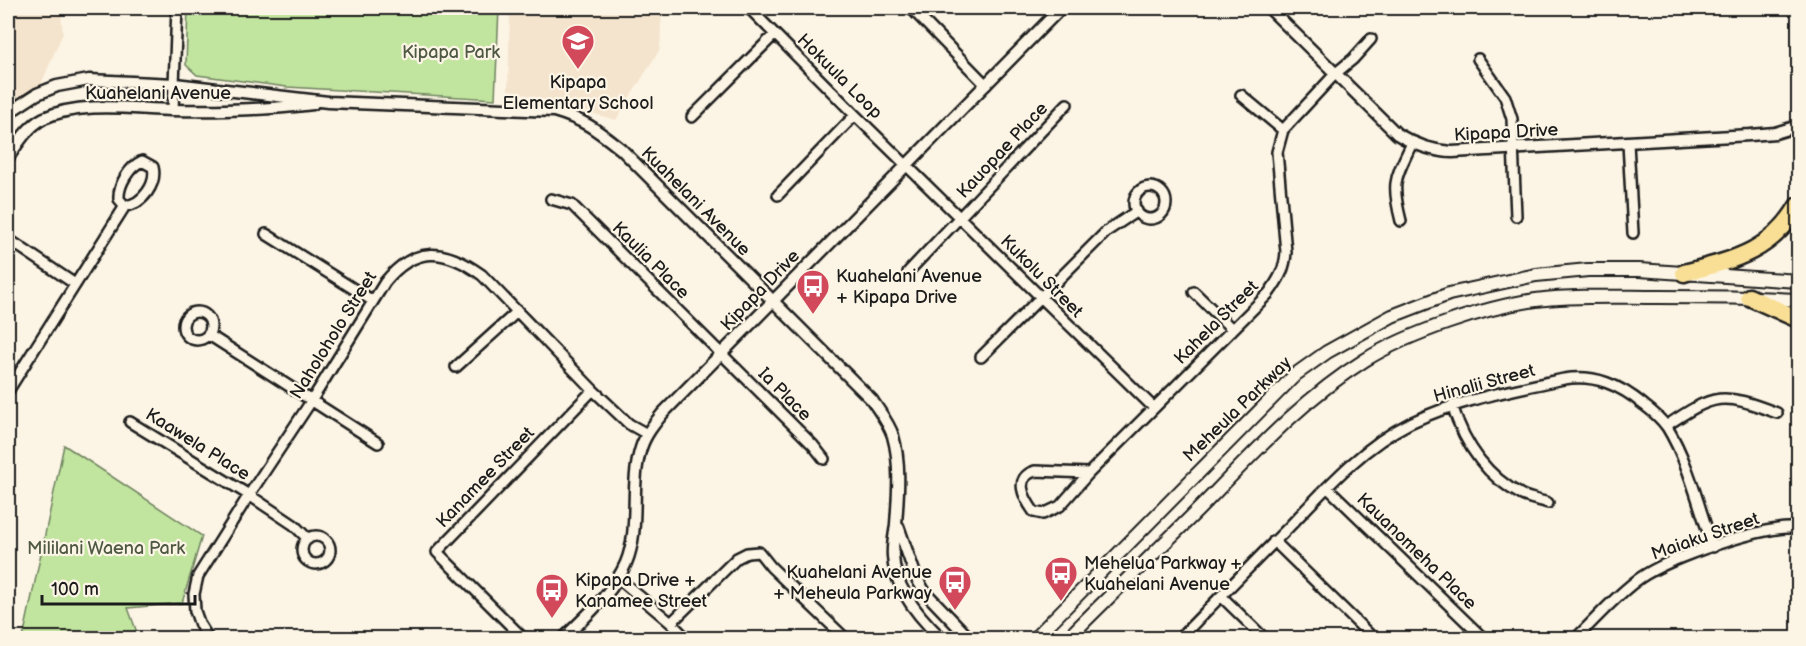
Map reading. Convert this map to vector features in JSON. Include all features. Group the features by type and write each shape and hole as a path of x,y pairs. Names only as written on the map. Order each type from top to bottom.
{"highway":[{"path":"1684,273 1733,260 1758,249 1787,223 1798,206"},
{"path":"1749,297 1798,319"}],"main road":[{"name":"Meheula Parkway","path":"1035,639 1296,374 1355,335 1392,316 1449,294 1536,275 1588,270 1684,273 1798,281"},
{"path":"1068,639 1266,439 1326,387 1376,354 1407,339 1468,316 1535,300 1592,297 1749,297 1798,300"}],"street":[{"path":"173,110 177,8"},
{"name":"Hokuula Loop","path":"749,8 908,166"},
{"path":"911,8 986,85"},
{"name":"Kipapa Drive","path":"564,639 605,596 626,562 633,536 636,470 641,448 647,434 663,413 1061,8"},
{"name":"Kipapa Drive","path":"1269,8 1396,134 1434,151 1628,143 1750,135 1775,133 1798,126"},
{"path":"692,117 775,34"},
{"path":"1241,95 1283,129 1371,39"},
{"path":"1478,59 1505,97 1512,118 1516,216"},
{"name":"Kuahelani Avenue","path":"8,117 14,109 30,98 57,86 89,80 175,84 328,102 554,111 591,125 621,149 872,400 892,434 898,464 893,556 897,575 904,593 940,639"},
{"name":"Kuahelani Avenue","path":"8,158 24,135 41,120 60,112 110,108 173,110 279,108 328,102"},
{"name":"Kauopae Place","path":"909,272 1067,104"},
{"path":"778,195 855,115"},
{"name":"Kahela Street","path":"1089,473 1035,471 1026,474 1022,479 1022,486 1028,504 1034,512 1043,514 1060,506 1089,473 1269,293 1281,278 1286,252 1277,152 1283,129"},
{"path":"1401,221 1395,198 1395,183 1412,143"},
{"path":"1628,143 1633,233"},
{"path":"8,391 125,206 141,200 148,191 155,176 153,167 149,164 142,161 136,164 123,183 119,199 125,206"},
{"name":"Kukolu Street","path":"908,166 1154,408"},
{"name":"Kaulia Place","path":"551,199 572,205 721,354"},
{"path":"981,357 1107,231 1137,211"},
{"path":"266,234 373,301"},
{"path":"8,239 75,284"},
{"name":"Naholoholo Street","path":"208,639 195,611 194,594 198,576 373,301 390,276 406,261 432,255 444,256 468,264 483,275 629,424 647,434"},
{"path":"1194,292 1232,329"},
{"path":"456,367 518,311"},
{"path":"208,335 378,443"},
{"name":"Ia Place","path":"721,354 813,445 824,459"},
{"name":"Hinalii Street","path":"1180,639 1327,487 1359,457 1393,432 1452,405 1578,377 1609,382 1629,393 1666,426 1687,470 1713,547"},
{"name":"Kanamee Street","path":"523,639 436,552 594,390"},
{"path":"1666,426 1696,405 1716,399 1743,400 1777,413"},
{"path":"1452,405 1458,424 1480,463 1506,485 1524,496 1548,502"},
{"name":"Kaawela Place","path":"130,422 249,495 294,525 308,539"},
{"name":"Kauanomeha Place","path":"1327,487 1483,638"},
{"name":"Kuahelani Avenue","path":"896,523 916,577 924,591 969,639"},
{"name":"Maiaku Street","path":"1576,639 1623,592 1659,567 1752,534 1786,527 1798,528"},
{"path":"1274,541 1373,639"},
{"path":"671,623 737,558 747,553 759,552 771,567 845,639"},
{"path":"618,578 671,623 686,639"},
{"path":"1221,596 1264,639"}],"shaded area":[{"path":"8,8 51,8 61,14 63,33 37,94 8,117"},
{"name":"Kipapa Elementary School","path":"510,8 662,8 660,49 616,120 508,90"}],"green space":[{"name":"Kipapa Park","path":"188,8 499,8 495,99 287,87 197,75 186,65"},
{"name":"Mililani Waena Park","path":"64,445 202,536 182,603 128,608 139,638 23,638"}],"place":[{"name":"Kipapa Elementary School","path":"578,70"},
{"name":"Kuahelani Avenue + Kipapa Drive","path":"813,315"},
{"name":"Mehelua Parkway + Kuahelani Avenue","path":"1061,602"},
{"name":"Kuahelani Avenue + Meheula Parkway","path":"955,611"},
{"name":"Kipapa Drive + Kanamee Street","path":"552,619"}]}
